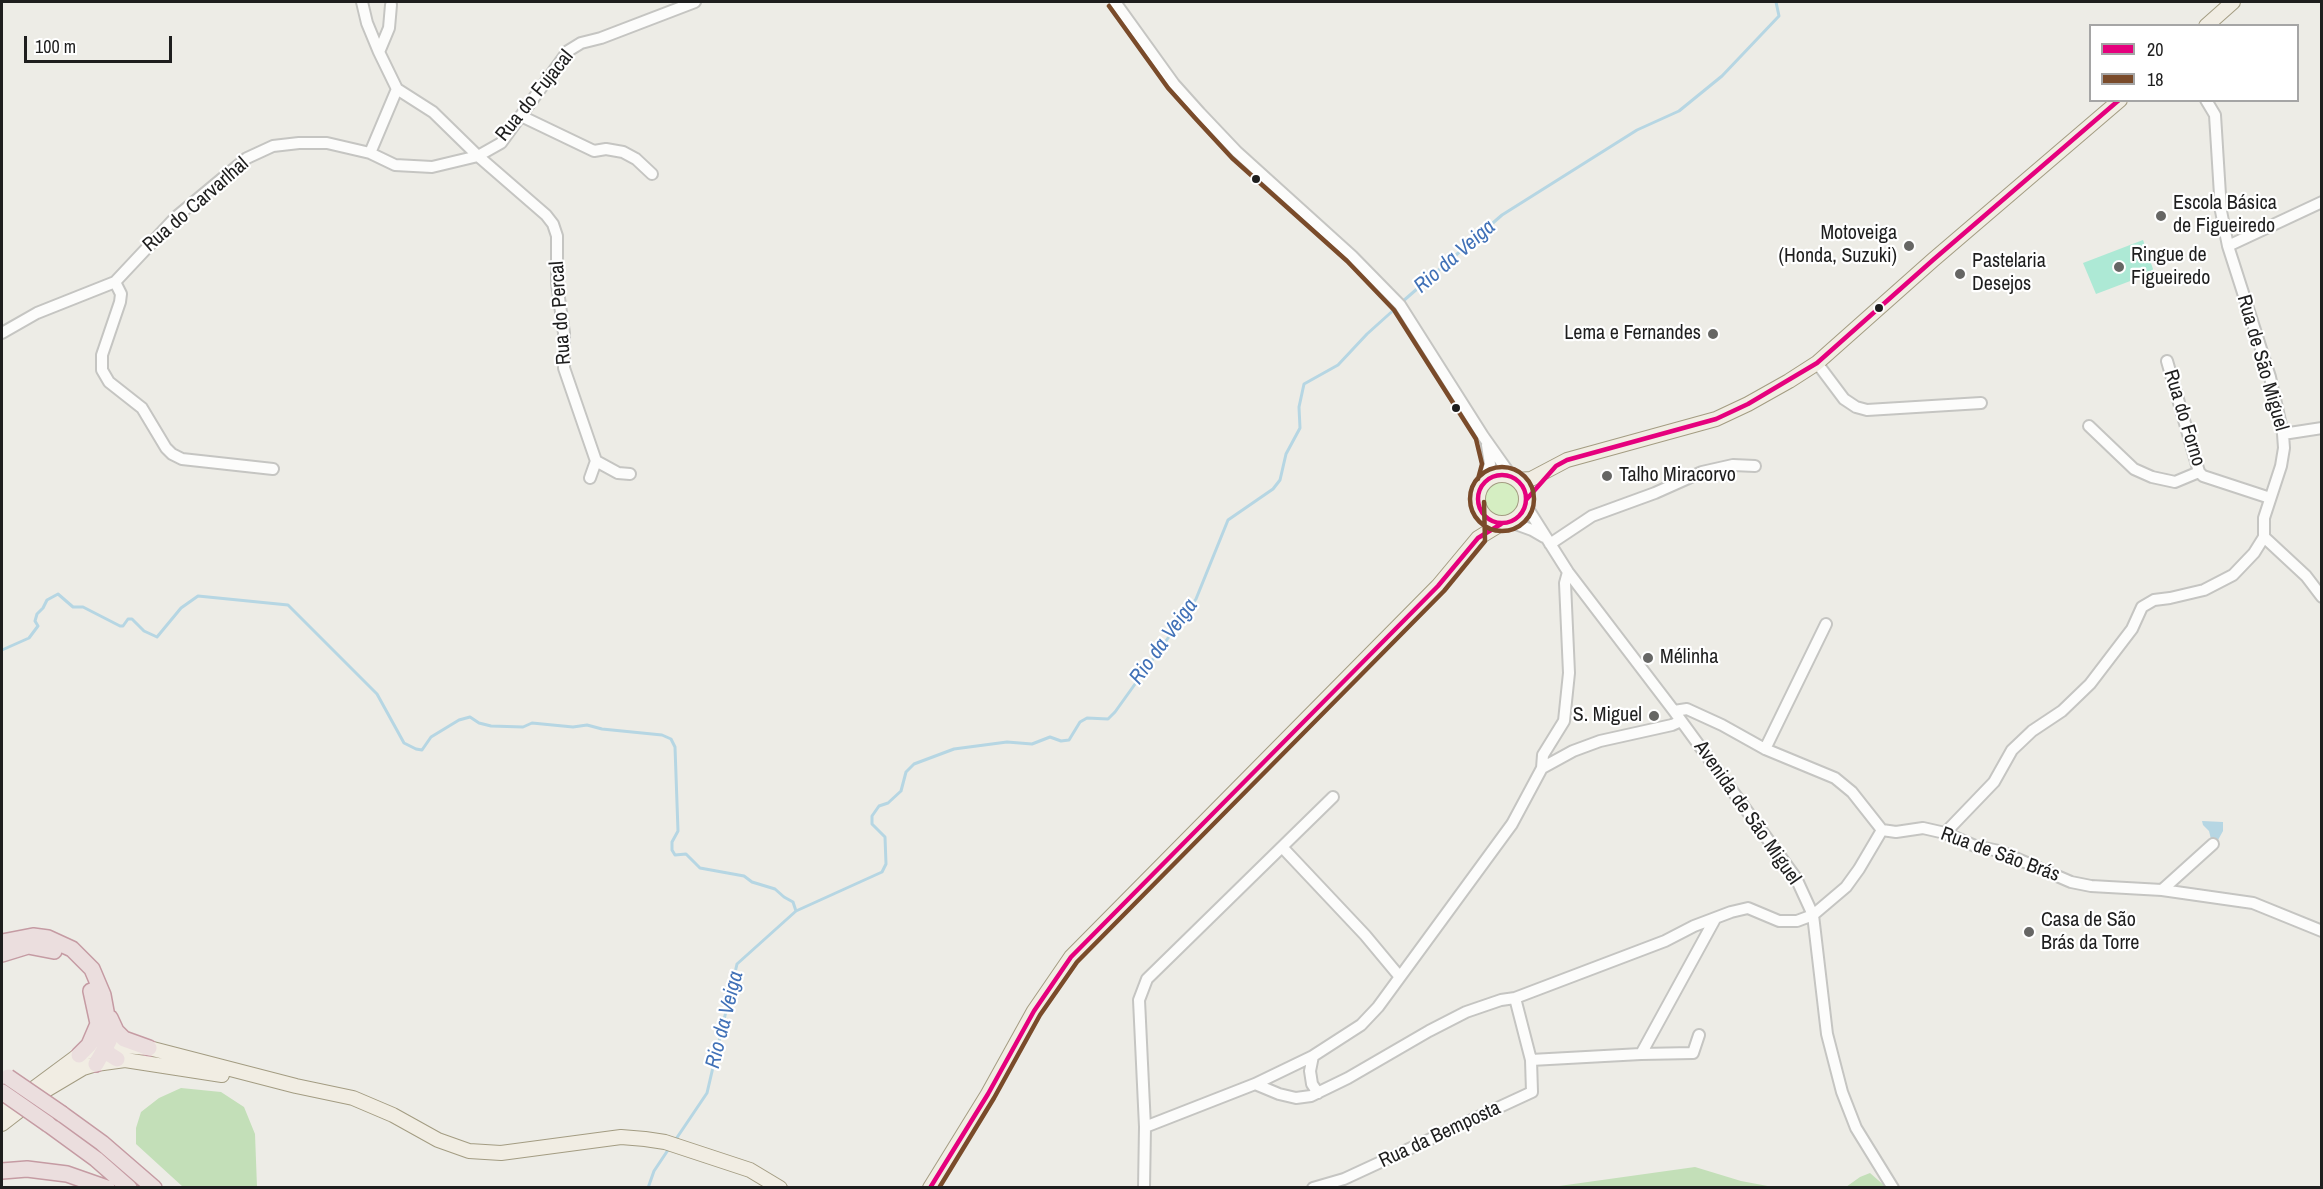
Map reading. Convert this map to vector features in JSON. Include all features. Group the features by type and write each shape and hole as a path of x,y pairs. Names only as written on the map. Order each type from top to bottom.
{"highway":[{"path":"2,942 33,936 48,938 72,949 99,981 103,1020 89,1045 79,1054"},
{"path":"2,954 16,949 34,947 52,950 65,956 84,976 110,1033 96,1064"},
{"path":"103,1020 124,1040 149,1048"},
{"path":"105,1048 117,1059"},
{"path":"4,1074 102,1143 154,1188"},
{"path":"2,1092 96,1159 129,1188"},
{"path":"2,1172 27,1169 67,1174 107,1188"}],"main road":[{"path":"2208,24 2233,2"},
{"path":"1478,538 1478,494 1485,481 1493,476 1531,479 1567,460 1716,419 1748,404 1817,363 2118,102"},
{"path":"930,1188 988,1094 1050,986 1071,957 1437,586 1478,538 1522,512 1526,502 1556,466"},
{"path":"1514,479 1525,492 1526,502"},
{"path":"1478,502 1485,517 1506,523"},
{"path":"2,1112 79,1054 124,1046 149,1048 296,1086 353,1098 393,1115 438,1140 469,1151 501,1153 621,1137 665,1142 750,1170 776,1185"},
{"path":"2,1124 46,1090 83,1068 117,1059 296,1086"}],"street":[{"path":"363,2 379,52 397,89 370,153"},
{"name":"Rua do Fujacal","path":"478,156 501,142 568,51 581,43 601,38 695,2"},
{"path":"1114,2 1174,84 1200,113 1237,152 1352,256 1396,301 1483,436 1514,479"},
{"path":"379,52 389,28 391,5"},
{"name":"Rua do Percal","path":"397,89 433,111 478,156 546,215 553,224 557,236 557,284 564,333 564,368 596,461"},
{"name":"Rua de São Miguel","path":"1945,833 1994,782 2012,750 2032,731 2062,711 2090,684 2132,629 2142,607 2154,600 2204,590 2234,575 2254,553 2264,537 2264,518 2281,466 2284,448 2283,434 2270,377 2228,246 2221,211 2215,115 2207,102"},
{"path":"520,116 594,151 606,149 623,152 636,159 652,174"},
{"name":"Rua do Carvarlhal","path":"2,333 37,313 115,282 176,217 247,158 273,146 327,143 370,153 395,165 432,166 478,156"},
{"path":"2228,246 2322,202"},
{"path":"115,282 121,294 120,303 102,356 102,370 109,382 142,408 172,454 182,459 273,469"},
{"name":"Rua do Forno","path":"2167,362 2199,472 2203,476 2270,498"},
{"path":"1817,363 1844,399 1856,407 1867,410 1981,403"},
{"path":"2089,426 2134,468 2152,477 2175,482 2199,472"},
{"path":"2283,434 2322,428"},
{"path":"1483,436 1490,464 1485,481"},
{"path":"590,478 596,461 618,473 630,474"},
{"path":"1506,523 1532,530 1548,541 1592,516 1655,493 1702,472 1733,465 1755,466"},
{"name":"Avenida de São Miguel","path":"1526,502 1568,572 1674,711 1796,878 1813,915 1827,1034 1842,1092 1856,1128 1893,1188"},
{"path":"2264,537 2307,576 2322,597"},
{"path":"1145,1128 1255,1084 1313,1056 1361,1025 1400,977 1512,824 1542,768 1543,755 1564,721 1569,673 1565,583 1568,572"},
{"path":"1765,749 1826,624"},
{"path":"1255,1084 1296,1098 1311,1096 1466,1012 1515,998 1665,941 1694,926 1748,908 1779,921 1797,921 1813,915 1846,887 1882,830 1852,792 1835,778 1765,749 1687,709 1674,711"},
{"path":"1542,768 1600,741 1672,726 1681,721"},
{"path":"1144,1188 1145,1128 1139,1000 1147,979 1333,797"},
{"name":"Rua de São Brás","path":"1882,830 1896,832 1923,828 1945,833 1968,844 1999,851 2071,882 2091,886 2162,890 2253,903 2322,931"},
{"path":"2162,890 2213,844"},
{"path":"1282,847 1365,935 1400,977"},
{"path":"1641,1054 1715,919"},
{"path":"1515,998 1531,1060 1692,1053 1699,1035"},
{"path":"1313,1056 1310,1071 1312,1084 1318,1093"},
{"name":"Rua da Bemposta","path":"1313,1188 1344,1179 1532,1092 1531,1060"}],"green space":[{"name":"Ringue de Figueiredo","path":"2143,240 2154,272 2096,294 2083,263"},
{"path":"1502,481 1515,486 1520,499 1515,512 1502,517 1489,512 1484,499 1489,486"},
{"path":"181,1088 221,1092 244,1107 255,1134 257,1187 183,1187 136,1144 136,1128 141,1112 159,1098"},
{"path":"1695,1167 1741,1181 1773,1187 1552,1187"},
{"path":"1870,1173 1886,1187 1846,1187 1860,1177"}],"water":[{"path":"2202,821 2223,822 2223,831 2218,840 2211,839"}],"waterway":[{"name":"Rio da Veiga","path":"1402,302 1502,215 1637,130 1679,111 1722,76 1779,16 1776,2"},
{"name":"Rio da Veiga","path":"674,1142 707,1093 737,964 796,911 882,872 886,864 885,837 872,824 872,816 879,806 888,803 901,791 906,772 914,764 954,749 1007,742 1032,744 1050,737 1061,741 1069,740 1080,722 1087,718 1108,719 1196,599 1228,520 1273,489 1280,480 1286,454 1300,428 1299,407 1304,384 1338,365 1397,307"},
{"path":"2,650 29,638 38,626 35,621 37,614 47,600 58,594 73,607 83,607 120,626 123,626 128,619 132,619 144,631 157,637 181,608 198,596 288,605 377,694 404,743 416,749 422,750 431,737 459,720 470,717 479,723 491,726 523,727 532,723 573,727 587,725 602,729 662,735 671,739 675,747 678,831 672,842 675,855 686,854 700,868 744,876 752,882 775,889 793,902 796,911"},
{"name":"Rio da Veiga","path":"648,1188 654,1171 670,1147"}],"transit line":[{"name":"18","path":"1109,6 1168,88 1232,158 1347,261 1394,310 1476,439 1482,464 1478,479"},
{"name":"20","path":"1526,500 1556,466 1567,460 1716,419 1748,404 1817,363 2117,102"},
{"name":"18","path":"1502,467 1520,473 1528,481 1534,499 1528,517 1520,525 1502,531 1484,525 1476,517 1470,499 1476,481 1484,473 1502,467"},
{"name":"20","path":"1497,475 1507,475 1519,482 1526,494 1526,499 1526,504 1519,516 1507,523 1497,523 1482,512 1478,504 1478,494 1489,479 1497,475"},
{"name":"18","path":"939,1188 994,1098 1040,1015 1077,962 1444,591 1485,541 1484,502"},
{"name":"20","path":"930,1188 988,1094 1034,1011 1071,957 1438,586 1478,538 1501,524"}],"place":[{"name":"Escola Básica de Figueiredo","path":"2161,216"},
{"name":"Motoveiga (Honda, Suzuki)","path":"1909,246"},
{"name":"Ringue de Figueiredo","path":"2119,267"},
{"name":"Pastelaria Desejos","path":"1960,274"},
{"name":"Lema e Fernandes","path":"1713,334"},
{"name":"Talho Miracorvo","path":"1607,476"},
{"name":"Mélinha","path":"1648,658"},
{"name":"S. Miguel","path":"1654,716"},
{"name":"Casa de São Brás da Torre","path":"2029,932"}]}
